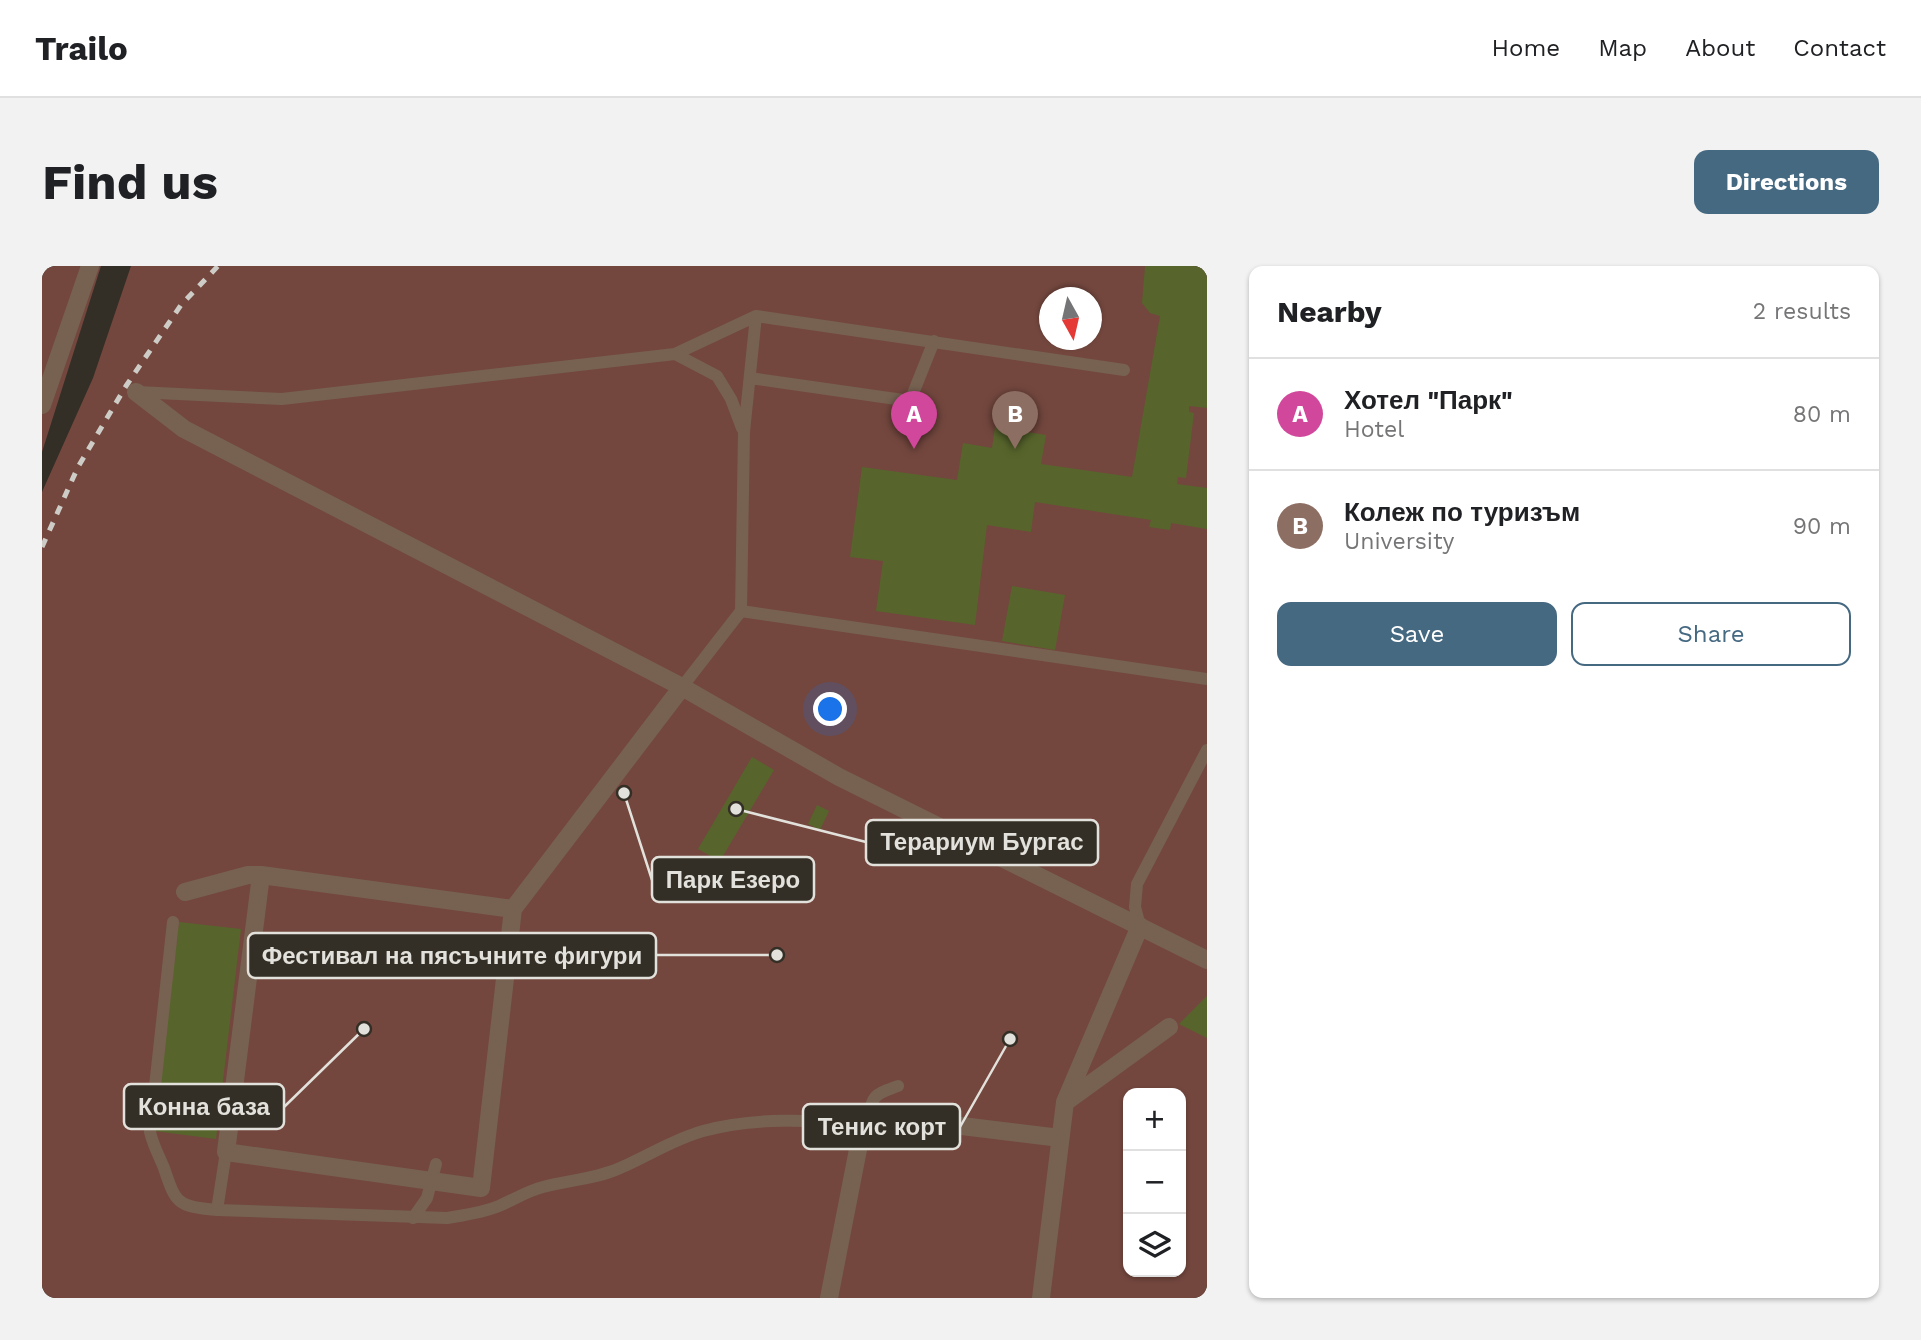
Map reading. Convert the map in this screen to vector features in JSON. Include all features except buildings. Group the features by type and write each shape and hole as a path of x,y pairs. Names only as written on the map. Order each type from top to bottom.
{"street":[{"path":"42,405 46,377 90,266"},
{"path":"136,392 184,429 682,687 839,777 1207,960"},
{"path":"261,875 226,1153 481,1188 513,909 682,687"},
{"path":"185,891 248,875 261,875 513,909"},
{"path":"1041,1298 1065,1102 1140,926"},
{"path":"1065,1102 1169,1027"},
{"path":"829,1298 866,1121 880,1116 1060,1138"}],"lane":[{"path":"682,687 741,611 744,432 756,316"},
{"path":"136,392 282,399 675,354 756,316 1124,370"},
{"path":"750,378 910,401 934,341"},
{"path":"675,354 717,376 731,399 744,432"},
{"path":"741,611 1207,679"},
{"path":"1140,926 1135,907 1137,884 1207,750"},
{"path":"173,922 149,1132 174,1198 198,1208 447,1218 484,1211 542,1187 620,1168 664,1145 704,1131 751,1122 866,1121 870,1102 875,1096 898,1086"},
{"path":"217,1210 226,1153"},
{"path":"413,1218 427,1198 436,1164"}],"shaded area":[{"path":"42,266 101,266 42,452"},
{"path":"131,266 1207,266 1207,1298 42,1298 42,492 93,378"}],"railway":[{"path":"42,547 78,467 126,386 181,305 218,266"}],"place":[{"name":"Хотел \"Парк\"","path":"914,449"},
{"name":"Колеж по туризъм","path":"1015,449"},
{"name":"Парк Езеро","path":"624,793"},
{"name":"Терариум Бургас","path":"736,809"},
{"name":"Фестивал на пясъчните фигури","path":"777,955"},
{"name":"Конна база","path":"364,1029"},
{"name":"Тенис корт","path":"1010,1039"}]}
